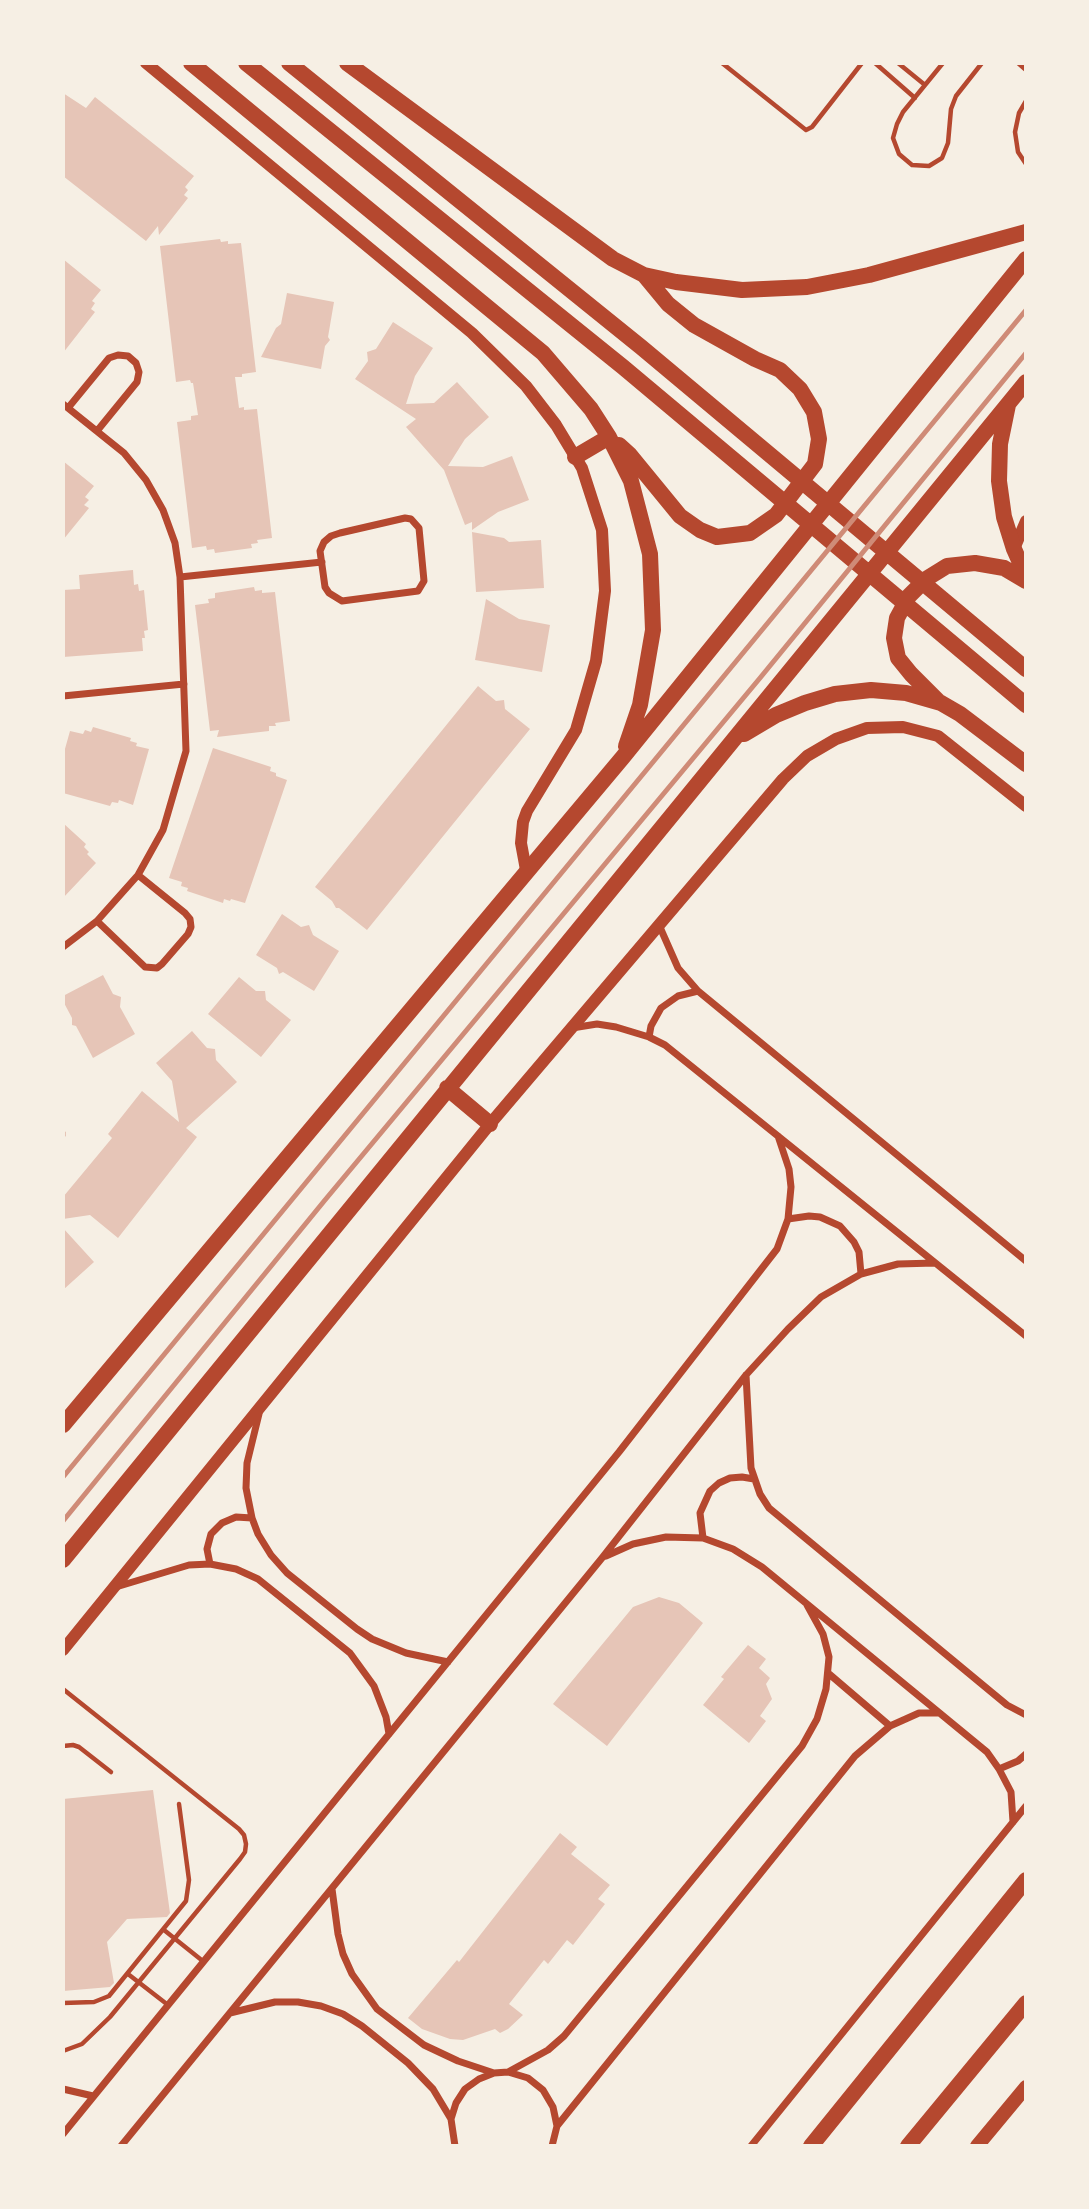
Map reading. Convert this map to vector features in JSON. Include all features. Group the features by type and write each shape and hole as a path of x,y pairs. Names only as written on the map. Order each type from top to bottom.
{"main road":[{"path":"191,63 543,353 591,409 609,437 631,481 650,554 653,630 640,705 623,757"},
{"path":"246,63 623,367 1026,705"},
{"path":"289,63 640,347 1026,669"},
{"path":"347,63 613,259 645,275 676,282 742,290 807,287 869,275 1026,232"},
{"path":"63,1425 623,757 1026,259"},
{"path":"609,437 630,455 680,516 700,530 718,537 750,533 776,516 815,464 818,439 814,412 800,389 780,370 694,325 668,304 645,275"},
{"path":"63,1560 1026,383"},
{"path":"1009,403 1000,444 999,481 1004,517 1026,578"},
{"path":"575,457 609,437"},
{"path":"1026,578 1004,568 975,563 947,566 926,579 909,596 897,618 894,638 898,658 941,703 970,720 1026,764"},
{"path":"736,739 776,715 835,694 883,691 906,693 941,703"},
{"path":"447,1088 490,1124"},
{"path":"811,2146 1026,1880"},
{"path":"908,2146 1026,2003"},
{"path":"977,2146 1026,2087"}],"street":[{"path":"146,63 472,333 526,386 556,425 582,468 602,530 605,591 596,662 576,730 523,822 521,843 526,870"},
{"path":"63,947 97,921 138,875 163,830 186,751 180,577 174,543 158,500 146,480 124,453 65,406 109,358 128,356 136,363 139,372 137,382 97,431"},
{"path":"405,518 411,519 419,528 424,581 418,591 413,593 342,601 335,598 325,587 321,562 320,551 331,536 405,518"},
{"path":"1014,550 1026,521"},
{"path":"180,577 321,562"},
{"path":"63,696 184,684"},
{"path":"63,1650 490,1124 783,779 807,756 867,728 903,727 938,736 1026,806"},
{"path":"97,921 145,968 151,970 162,964 188,934 190,919 186,912 138,875"},
{"path":"659,925 678,968 698,990 1026,1261"},
{"path":"649,1037 651,1027 661,1009 678,996 698,990"},
{"path":"572,1028 597,1024 625,1029 665,1045 1026,1336"},
{"path":"63,2134 619,1452 777,1249 788,1219 791,1195 789,1169 778,1136"},
{"path":"788,1219 820,1217 840,1226 859,1252 861,1274"},
{"path":"121,2146 602,1558 746,1375 788,1329 821,1297 861,1274 898,1264 935,1263"},
{"path":"746,1375 750,1456 754,1479 769,1508 1007,1705 1026,1714"},
{"path":"260,1408 247,1463 246,1488 258,1535 271,1555 287,1573 357,1629 380,1643 406,1653 448,1662"},
{"path":"703,1538 700,1513 710,1491 730,1478 754,1479"},
{"path":"210,1564 207,1549 211,1534 216,1528 222,1522 236,1517 252,1518"},
{"path":"602,1558 633,1544 666,1538 703,1538 733,1549 762,1567 987,1752 1011,1792 1013,1822"},
{"path":"115,1587 189,1565 210,1564 236,1569 258,1579 351,1653 377,1693 389,1734"},
{"path":"509,2073 548,2050 564,2036 802,1746 817,1719 826,1689 829,1657 823,1634 807,1605"},
{"path":"828,1673 890,1726"},
{"path":"556,2126 855,1756 890,1726 919,1713 939,1713"},
{"path":"999,1769 1018,1761 1026,1754"},
{"path":"751,2146 1026,1806"},
{"path":"332,1889 338,1934 344,1954 358,1983 377,2009 424,2045 458,2061 495,2073 509,2073 527,2078 543,2090 553,2107 556,2126 552,2146"},
{"path":"229,2013 275,2002 299,2002 343,2014 408,2063 433,2090 451,2119 455,2146"},
{"path":"451,2119 456,2103 465,2089 479,2079 495,2073"},
{"path":"63,2089 93,2096"}],"lane":[{"path":"722,63 806,130 812,127 863,63"},
{"path":"875,63 915,98"},
{"path":"898,63 925,85"},
{"path":"943,63 903,112 893,138 898,154 912,165 929,166 942,158 948,143 951,109 956,96 982,63"},
{"path":"1018,63 1026,70"},
{"path":"1026,101 1019,113 1015,132 1018,152 1026,164"},
{"path":"63,1689 244,1835 246,1844 245,1852 97,2032 82,2044 63,2052"},
{"path":"63,1746 79,1747 111,1772"},
{"path":"63,2003 102,2000 109,1996 181,1910 189,1891 180,1804"},
{"path":"164,1930 204,1962"},
{"path":"128,1974 168,2006"}],"building":[{"path":"63,93 86,108 95,97 194,176 185,187 188,190 184,195 188,198 159,235 158,226 146,241 63,176"},
{"path":"220,239 221,242 228,241 228,244 241,243 256,372 235,377 239,408 257,409 272,538 257,540 258,543 251,544 252,548 215,553 214,549 207,550 206,546 192,548 177,422 191,420 191,416 198,415 193,383 190,380 176,382 160,246"},
{"path":"63,259 101,290 92,301 95,303 91,309 95,312 63,353"},
{"path":"287,293 334,302 328,337 330,340 325,346 321,369 261,357 276,328 281,324"},
{"path":"393,322 433,348 415,376 406,404 434,403 457,382 489,417 465,439 448,466 483,467 512,456 529,500 498,512 472,530 472,522 465,525 444,470 406,427 416,419 355,379 368,361 367,352 376,349"},
{"path":"63,461 94,486 85,497 89,500 84,505 89,508 63,540"},
{"path":"472,532 504,538 509,542 541,540 544,588 476,592"},
{"path":"133,570 134,585 138,584 139,591 144,590 148,630 144,631 145,638 142,638 143,651 63,657 63,590 80,589 79,575"},
{"path":"254,587 255,591 262,590 262,593 275,592 290,721 275,723 276,726 269,726 269,731 217,737 219,730 210,731 195,605 209,603 208,599 215,598 215,593"},
{"path":"486,599 519,619 550,625 542,672 475,660"},
{"path":"478,686 496,701 504,700 505,709 530,729 367,930 336,908 332,901 315,887"},
{"path":"93,727 131,738 130,741 137,743 136,746 149,749 133,805 119,800 118,803 112,802 110,806 63,793 63,756 70,731 83,734 85,730 91,732"},
{"path":"213,748 271,767 270,771 276,773 276,776 287,780 245,903 224,899 223,903 187,891 188,888 181,886 182,882 169,878"},
{"path":"63,823 86,844 84,847 89,852 87,854 96,863 63,898"},
{"path":"282,914 301,927 309,925 313,935 339,951 314,991 283,972 279,974 277,968 256,955"},
{"path":"103,975 113,994 121,997 120,1007 135,1034 93,1058 76,1026 72,1025 63,996"},
{"path":"239,977 256,991 265,991 266,1000 291,1020 261,1057 208,1014"},
{"path":"192,1031 207,1048 215,1049 216,1060 237,1082 186,1128 197,1137 118,1238 90,1215 63,1219 63,1197 112,1138 108,1134 142,1091 179,1122 172,1081 156,1063"},
{"path":"63,1228 94,1262 63,1290"},
{"path":"659,1597 679,1603 703,1623 607,1746 553,1704 633,1607"},
{"path":"748,1645 766,1659 759,1668 770,1678 766,1684 772,1699 760,1716 766,1721 749,1743 703,1705 724,1679 721,1677"},
{"path":"153,1790 170,1913 167,1917 127,1919 107,1942 114,1983 110,1987 63,1991 63,1799"},
{"path":"560,1833 577,1847 571,1854 610,1885 598,1899 605,1904 573,1945 567,1940 548,1964 544,1960 509,2004 523,2015 508,2029 500,2033 495,2029 463,2040 450,2039 422,2029 408,2018 457,1960 459,1962"}],"railway":[{"path":"63,1477 1026,310"},
{"path":"63,1521 1026,353"}]}
